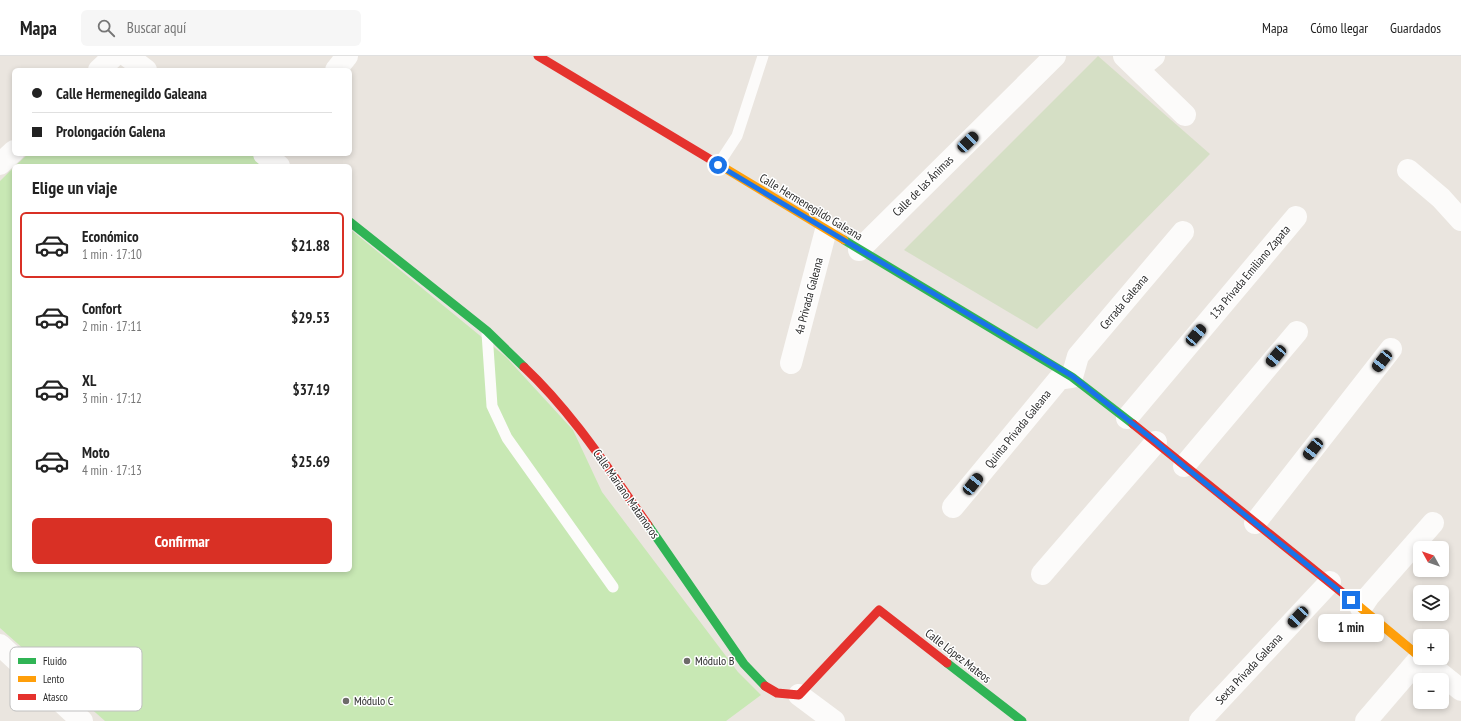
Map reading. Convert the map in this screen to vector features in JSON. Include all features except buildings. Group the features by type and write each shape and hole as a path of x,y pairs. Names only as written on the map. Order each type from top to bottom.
{"street":[{"path":"101,68 114,56"},
{"path":"127,56 143,68"},
{"path":"338,68 347,56"},
{"name":"Calle Hermenegildo Galeana","path":"538,56 859,250 1072,376 1127,418 1184,466 1330,582 1413,652"},
{"name":"Calle de las Ánimas","path":"859,250 1055,56"},
{"path":"1139,60 1185,115"},
{"path":"0,164 12,153"},
{"path":"1408,170 1441,198 1461,220"},
{"name":"13a Privada Emiliano Zapata","path":"1127,418 1296,217"},
{"name":"Calle Mariano Matamoros","path":"352,224 487,330 539,381 586,436 744,664 757,678 774,692 799,695"},
{"name":"4a Privada Galeana","path":"791,362 826,230"},
{"name":"Cerrada Galeana","path":"1072,376 1078,356 1183,232"},
{"path":"1184,466 1297,332"},
{"path":"1255,523 1391,349"},
{"name":"Quinta Privada Galeana","path":"953,507 1059,379 1072,376"},
{"path":"1042,574 1156,442"},
{"path":"1361,608 1369,596 1433,523"},
{"name":"Sexta Privada Galeana","path":"1200,721 1330,582"},
{"name":"Calle López Mateos","path":"799,695 879,610 1022,721"},
{"path":"0,645 10,654"},
{"path":"1366,721 1414,665"},
{"path":"1429,665 1461,690"},
{"path":"799,695 834,721"},
{"path":"71,711 82,721"}],"lane":[{"path":"718,165 737,136 763,56"},
{"path":"487,330 492,406 507,438 613,587"}],"green space":[{"path":"1098,56 1210,154 1037,329 904,250"},
{"path":"26,156 256,156 266,164 17,164"},
{"path":"12,169 12,572 352,572 352,231 506,357 573,430 602,492 738,672 761,695 726,721 105,721 94,711 142,711 142,647 21,647 0,628 0,181"}],"traffic: fast":[{"path":"352,224 487,331 524,367"},
{"path":"844,240 1072,377 1133,424"},
{"path":"648,525 744,664 765,686"},
{"path":"947,663 1022,721"}],"traffic: slow":[{"path":"713,161 844,240"},
{"path":"1349,598 1413,651"}],"traffic: jam":[{"path":"538,56 713,161"},
{"path":"524,367 559,403 605,463 648,525"},
{"path":"1133,424 1349,598"},
{"path":"765,686 777,693 799,695 879,610 947,663"}],"place":[{"name":"Módulo B","path":"687,661"},
{"name":"Módulo C","path":"346,701"}],"route":[{"path":"718,165 1072,376 1127,418 1184,466 1351,600"}]}
